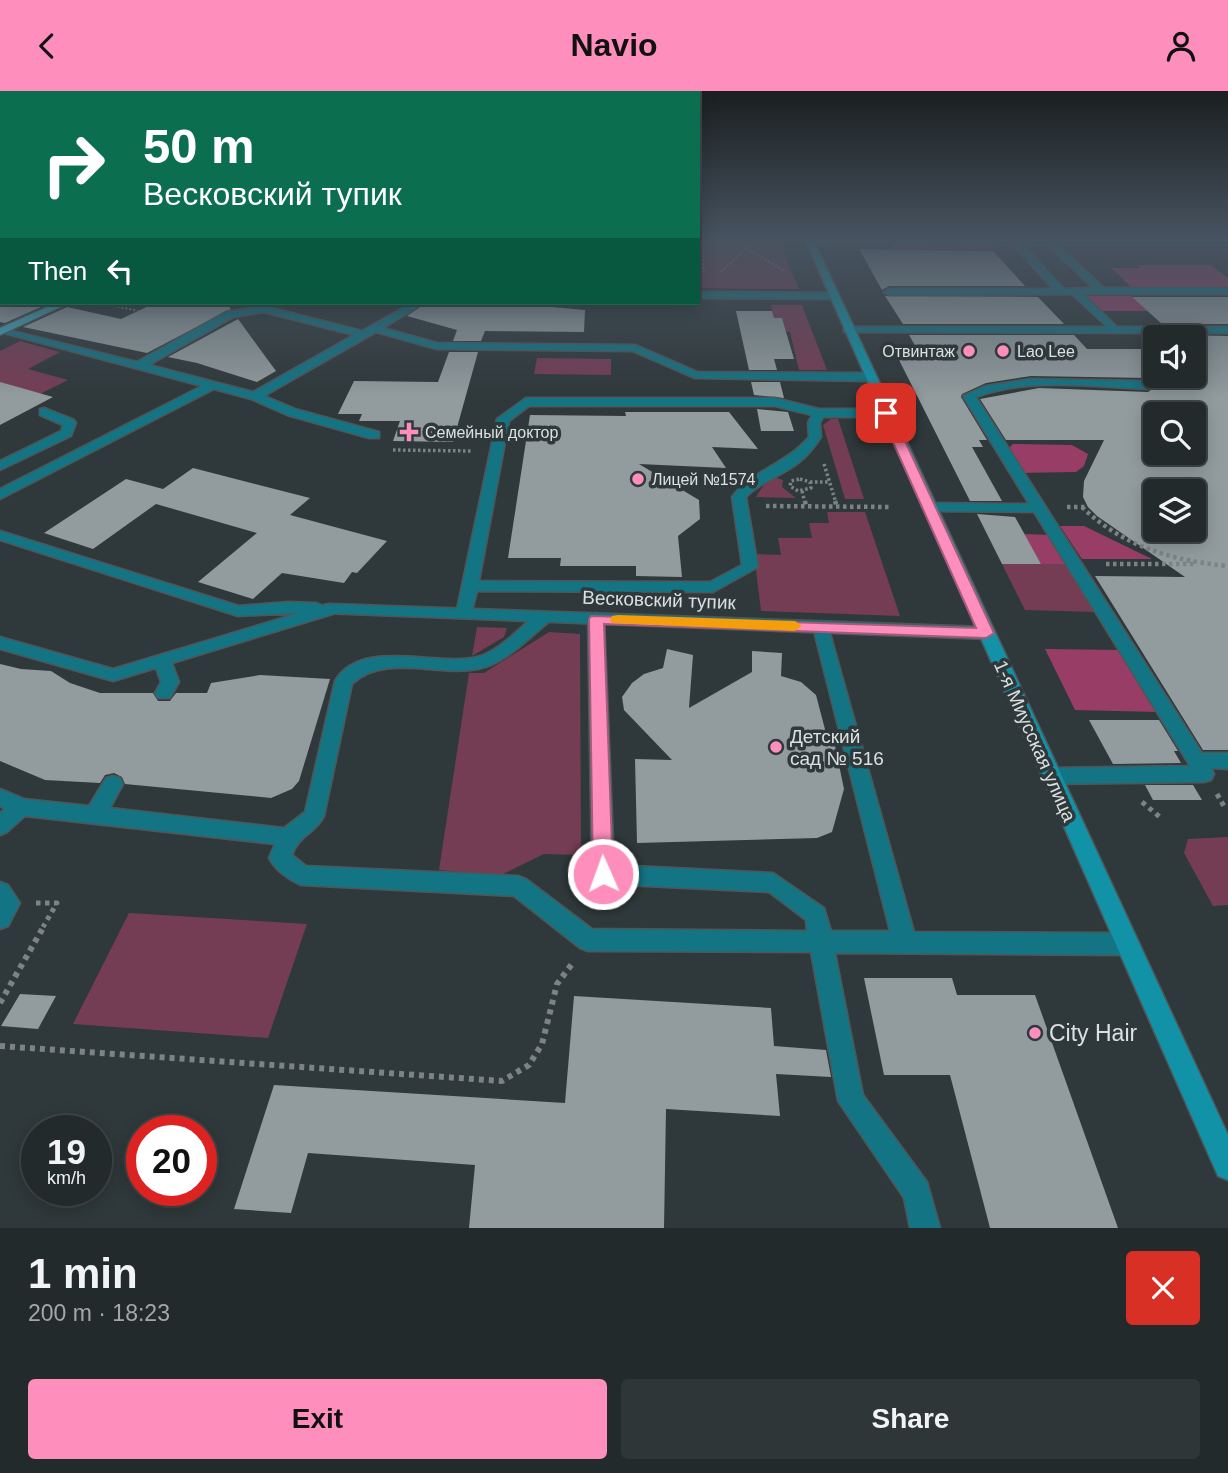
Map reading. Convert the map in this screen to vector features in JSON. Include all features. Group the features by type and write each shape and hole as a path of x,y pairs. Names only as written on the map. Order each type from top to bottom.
{"main road":[{"path":"2,328 37,305"},
{"path":"2,328 59,305"}],"street":[{"name":"1-я Миусская улица","path":"831,292 1228,1166"},
{"path":"1075,292 1114,330"},
{"path":"700,295 833,296"},
{"path":"255,396 415,305"},
{"path":"138,366 230,314 264,309 361,334"},
{"path":"2,328 255,396 291,412 374,435"},
{"path":"373,328 437,346 635,348 695,375 870,377"},
{"path":"848,330 1228,330"},
{"path":"1050,776 1204,773 968,396 982,390 1017,384 1143,385"},
{"path":"0,495 212,385"},
{"path":"464,614 503,419 526,402 775,401 819,413 886,413"},
{"path":"0,466 66,433 70,423 44,412"},
{"path":"470,586 713,587 750,567 738,496 794,460 815,437 814,423 819,413"},
{"path":"929,507 1038,508"},
{"name":"Весковский тупик","path":"0,535 238,611 288,607 986,633"},
{"path":"0,643 113,675 330,609"},
{"path":"544,617 480,663 374,664 351,671 344,681 314,816 288,837 280,858 301,875 518,885 588,940 1126,944"},
{"path":"596,619 603,874 774,883 816,915 851,1101 917,1192 925,1228"},
{"path":"821,627 905,943"},
{"path":"163,660 170,682 164,693"},
{"path":"1196,760 1228,761"},
{"path":"94,817 113,784"},
{"path":"0,797 21,807 288,837"},
{"path":"0,826 21,807"}],"path":[{"path":"111,305 138,311"},
{"path":"374,435 383,450 497,451"},
{"path":"815,437 838,507"},
{"path":"810,482 830,482"},
{"path":"802,491 806,507"},
{"path":"740,506 892,507"},
{"path":"1082,507 1091,518 1112,532 1154,552 1203,565"},
{"path":"1073,563 1228,566"},
{"path":"0,1003 57,904 3,905"},
{"path":"0,1045 502,1081 529,1065 542,1044 557,984 588,940"}],"shaded area":[{"path":"1085,296 1131,296 1148,311 1101,311"},
{"path":"771,305 802,305 827,370 799,370 790,332 786,331 782,318 774,318"},
{"path":"20,341 60,352 28,369 68,380 40,394 0,382 0,351"},
{"path":"537,358 611,359 611,375 534,374"},
{"path":"831,419 838,419 864,499 845,499 823,425"},
{"path":"1013,444 1072,445 1088,454 1084,466 1076,472 1018,473 1005,452"},
{"path":"774,477 783,480 782,487 796,498 756,497 763,486"},
{"path":"827,512 865,512 900,616 761,611 754,554 781,555 778,538 812,538 809,523 829,523"},
{"path":"1060,526 1084,526 1152,559 1082,559"},
{"path":"1024,534 1049,535 1067,564 1041,564"},
{"path":"1002,564 1067,564 1096,612 1025,610"},
{"path":"477,627 507,628 504,637 472,656"},
{"path":"549,632 580,634 581,855 544,854 499,876 439,870 469,673 484,673"},
{"path":"1045,649 1120,650 1158,712 1075,710"},
{"path":"1228,837 1228,905 1213,906 1184,853 1188,839"},
{"path":"129,913 307,924 268,1038 73,1024"}],"building":[{"path":"885,296 1038,297 1064,324 903,324"},
{"path":"1132,297 1228,297 1228,324 1162,324"},
{"path":"0,305 46,305 5,323 0,322"},
{"path":"151,305 228,305 231,309 147,353 23,327 67,307 121,319"},
{"path":"423,305 530,305 585,310 584,332 485,331 481,341 453,341 457,330 407,316"},
{"path":"736,311 772,311 774,318 782,318 794,359 774,359 777,370 749,370"},
{"path":"238,319 276,371 257,382 168,357"},
{"path":"909,335 1074,335 1087,349 1143,349 1143,378 1031,376 986,383 962,394 961,397 987,440 979,440 983,447 972,447 1002,501 970,501 893,348 917,349"},
{"path":"1206,336 1228,336 1228,750 1203,750 1095,576 1185,577 1088,507 1083,497 1084,481 1104,440 1006,440 980,399 1039,388 1148,392 1154,388 1206,388"},
{"path":"449,352 478,352 453,442 393,441 400,421 359,421 362,414 338,414 354,381 438,382"},
{"path":"0,382 18,387 53,397 0,425"},
{"path":"751,382 780,382 784,398 754,395"},
{"path":"757,409 788,412 794,431 761,431"},
{"path":"625,412 729,412 758,449 712,447 726,468 639,464 699,500 700,519 678,536 682,577 636,576 636,566 560,566 561,558 508,558 530,415 626,416"},
{"path":"193,468 310,498 290,515 387,541 357,573 352,572 344,583 282,573 253,599 198,582 257,533 156,504 93,549 44,533 126,479 163,489"},
{"path":"977,514 1015,517 1041,564 1002,564"},
{"path":"667,649 693,655 689,708 752,672 752,651 782,653 781,676 801,682 816,695 827,737 833,736 844,789 832,832 817,838 637,843 635,759 672,760 624,710 622,697 632,683 644,674 663,668"},
{"path":"0,664 51,671 70,683 100,693 153,693 158,701 170,701 176,693 207,693 211,683 260,675 330,679 299,781 292,789 271,798 125,784 122,777 114,773 105,775 100,783 45,780 0,761"},
{"path":"1089,720 1159,720 1178,751 1174,751 1181,763 1113,764"},
{"path":"1145,785 1193,785 1202,800 1153,800"},
{"path":"864,978 952,978 957,995 1035,995 1118,1228 990,1228 950,1075 884,1075"},
{"path":"20,994 56,996 38,1029 1,1026"},
{"path":"574,996 771,1008 774,1046 826,1050 831,1077 776,1074 780,1116 666,1109 664,1228 469,1228 475,1165 308,1153 291,1213 234,1209 274,1085 565,1103"}],"slow traffic":[{"path":"618,620 795,626"}],"place":[{"name":"Отвинтаж","path":"969,351"},
{"name":"Lao Lee","path":"1003,351"},
{"name":"Семейный доктор","path":"409,432"},
{"name":"Лицей №1574","path":"638,479"},
{"name":"Детский сад № 516","path":"776,747"},
{"name":"City Hair","path":"1035,1033"}],"route":[{"path":"603,874 596,619 986,633 886,413"}]}
